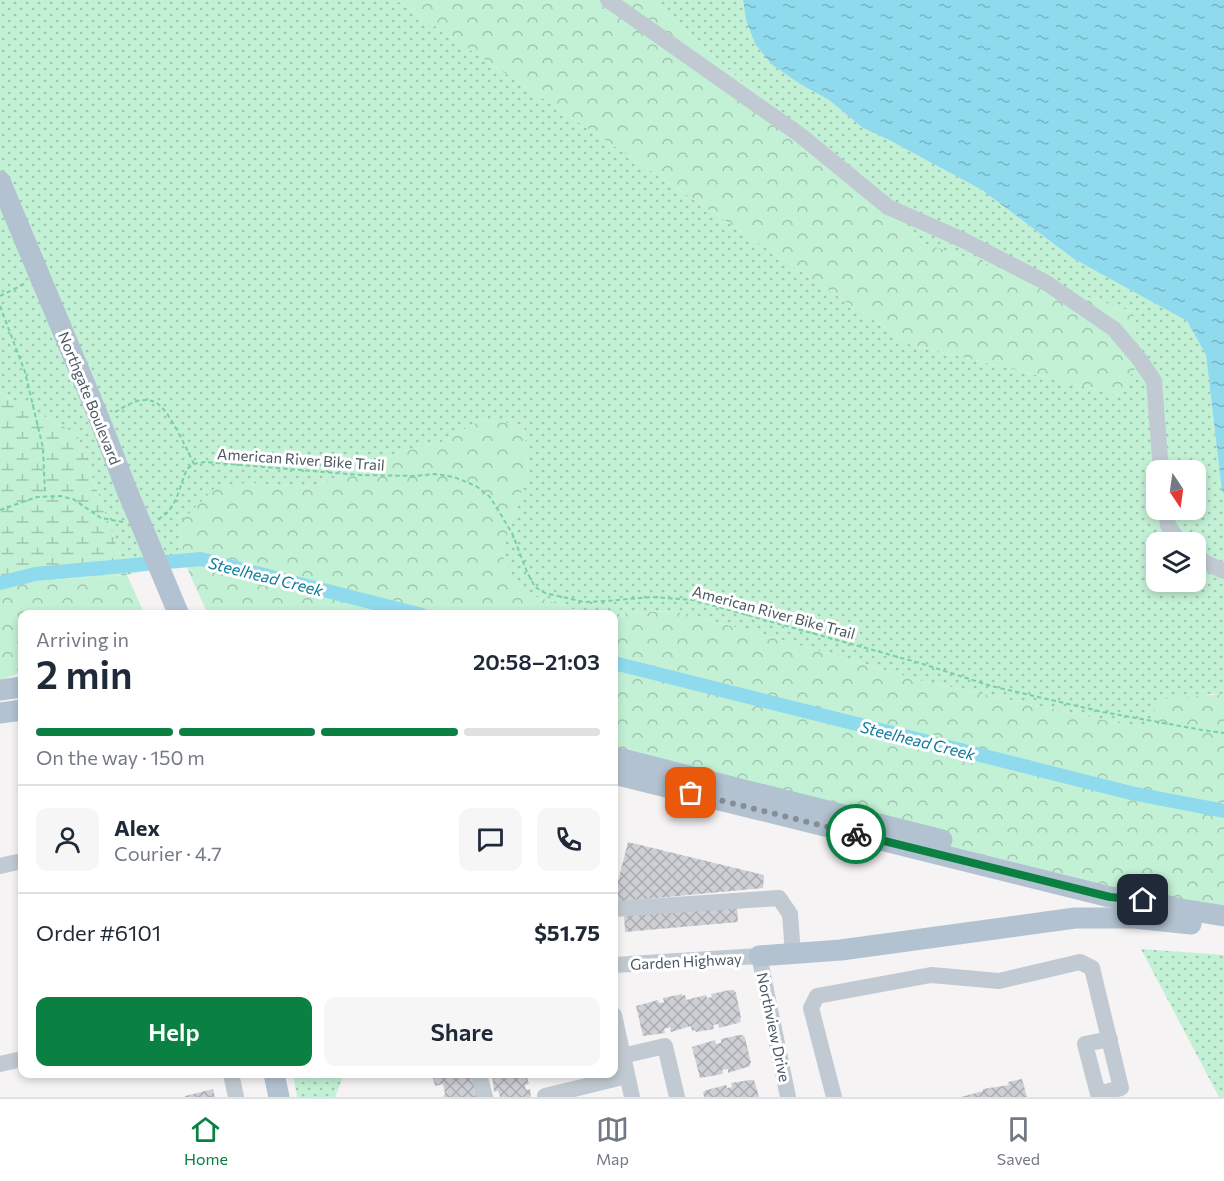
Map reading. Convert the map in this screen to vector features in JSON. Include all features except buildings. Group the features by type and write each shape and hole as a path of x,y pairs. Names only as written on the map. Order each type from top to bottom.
{"main road":[{"name":"Northgate Boulevard","path":"0,181 177,610"},
{"path":"0,690 18,688"},
{"path":"0,713 18,711"},
{"path":"618,758 1117,886 1143,900"},
{"path":"618,775 1110,897 1143,900 1224,916"},
{"path":"759,956 841,950 1075,918 1134,918 1204,925 1224,923"},
{"path":"275,1078 279,1097"}],"street":[{"path":"608,0 800,135 888,207 963,240 1045,282 1114,329 1154,381 1160,460"},
{"path":"1206,563 1224,571"},
{"path":"0,866 18,862"},
{"path":"618,909 779,898 790,914 794,954"},
{"name":"Garden Highway","path":"618,965 759,956"},
{"name":"Northview Drive","path":"759,956 788,1097"},
{"path":"834,1097 811,1008 817,996 931,975 999,981 1080,962 1092,968 1110,1039"},
{"path":"618,1036 632,1097"},
{"path":"622,1056 664,1046 677,1097"},
{"path":"0,1064 18,1060"},
{"path":"545,1096 627,1076"},
{"path":"232,1078 236,1097"},
{"path":"480,1078 484,1097"}],"path":[{"path":"0,296 40,276"},
{"path":"0,306 25,372 33,405 43,448 45,496"},
{"name":"American River Bike Trail","path":"99,418 136,402 154,401 168,415 194,464"},
{"name":"American River Bike Trail","path":"156,520 171,510 187,469 194,464 205,462 360,475 435,474 454,477 476,486 490,497 512,533 535,587 545,593 584,602 652,597 693,600 923,664 991,686 1113,714 1224,733"},
{"path":"0,510 27,500 45,496 60,496 79,502 101,518 127,523"}],"green space":[{"path":"0,0 396,0 909,344 1119,395 1133,312 923,243 651,0 743,0 746,20 755,44 771,64 829,100 863,128 982,190 1074,259 1187,321 1206,355 1222,492 1224,493 1224,694 1209,694 1146,729 922,681 758,633 672,611 618,614 618,610 580,610 519,591 501,553 528,473 524,425 481,420 444,441 391,455 312,487 248,483 179,523 184,561 127,575 77,434 0,393"},
{"path":"396,0 651,0 923,243 1133,312 1140,360 1119,395 909,344"},
{"path":"0,393 77,434 127,575 0,583"},
{"path":"481,420 524,425 528,473 501,553 520,591 580,610 206,610 184,561 179,523 218,485 248,483 312,487 391,455 444,441"},
{"path":"127,575 143,610 18,610 18,673 0,680 0,583"},
{"path":"672,611 758,633 922,681 1146,729 1160,699 1224,694 1224,914 1181,909 618,758 618,614"},
{"path":"1141,949 1224,955 1224,1097 1219,1097"},
{"path":"294,1078 342,1078 335,1097 297,1097"}],"water":[{"path":"743,0 1224,0 1224,493 1222,492 1206,355 1187,321 1074,259 982,190 863,128 829,100 771,64 755,44 746,20"}],"waterway":[{"name":"Steelhead Creek","path":"0,583 35,574 201,559 402,610"},
{"name":"Steelhead Creek","path":"618,664 1131,793 1224,811"}],"way so far":[{"path":"691,793 856,834"}],"route":[{"path":"856,834 1110,897 1143,900"}]}
